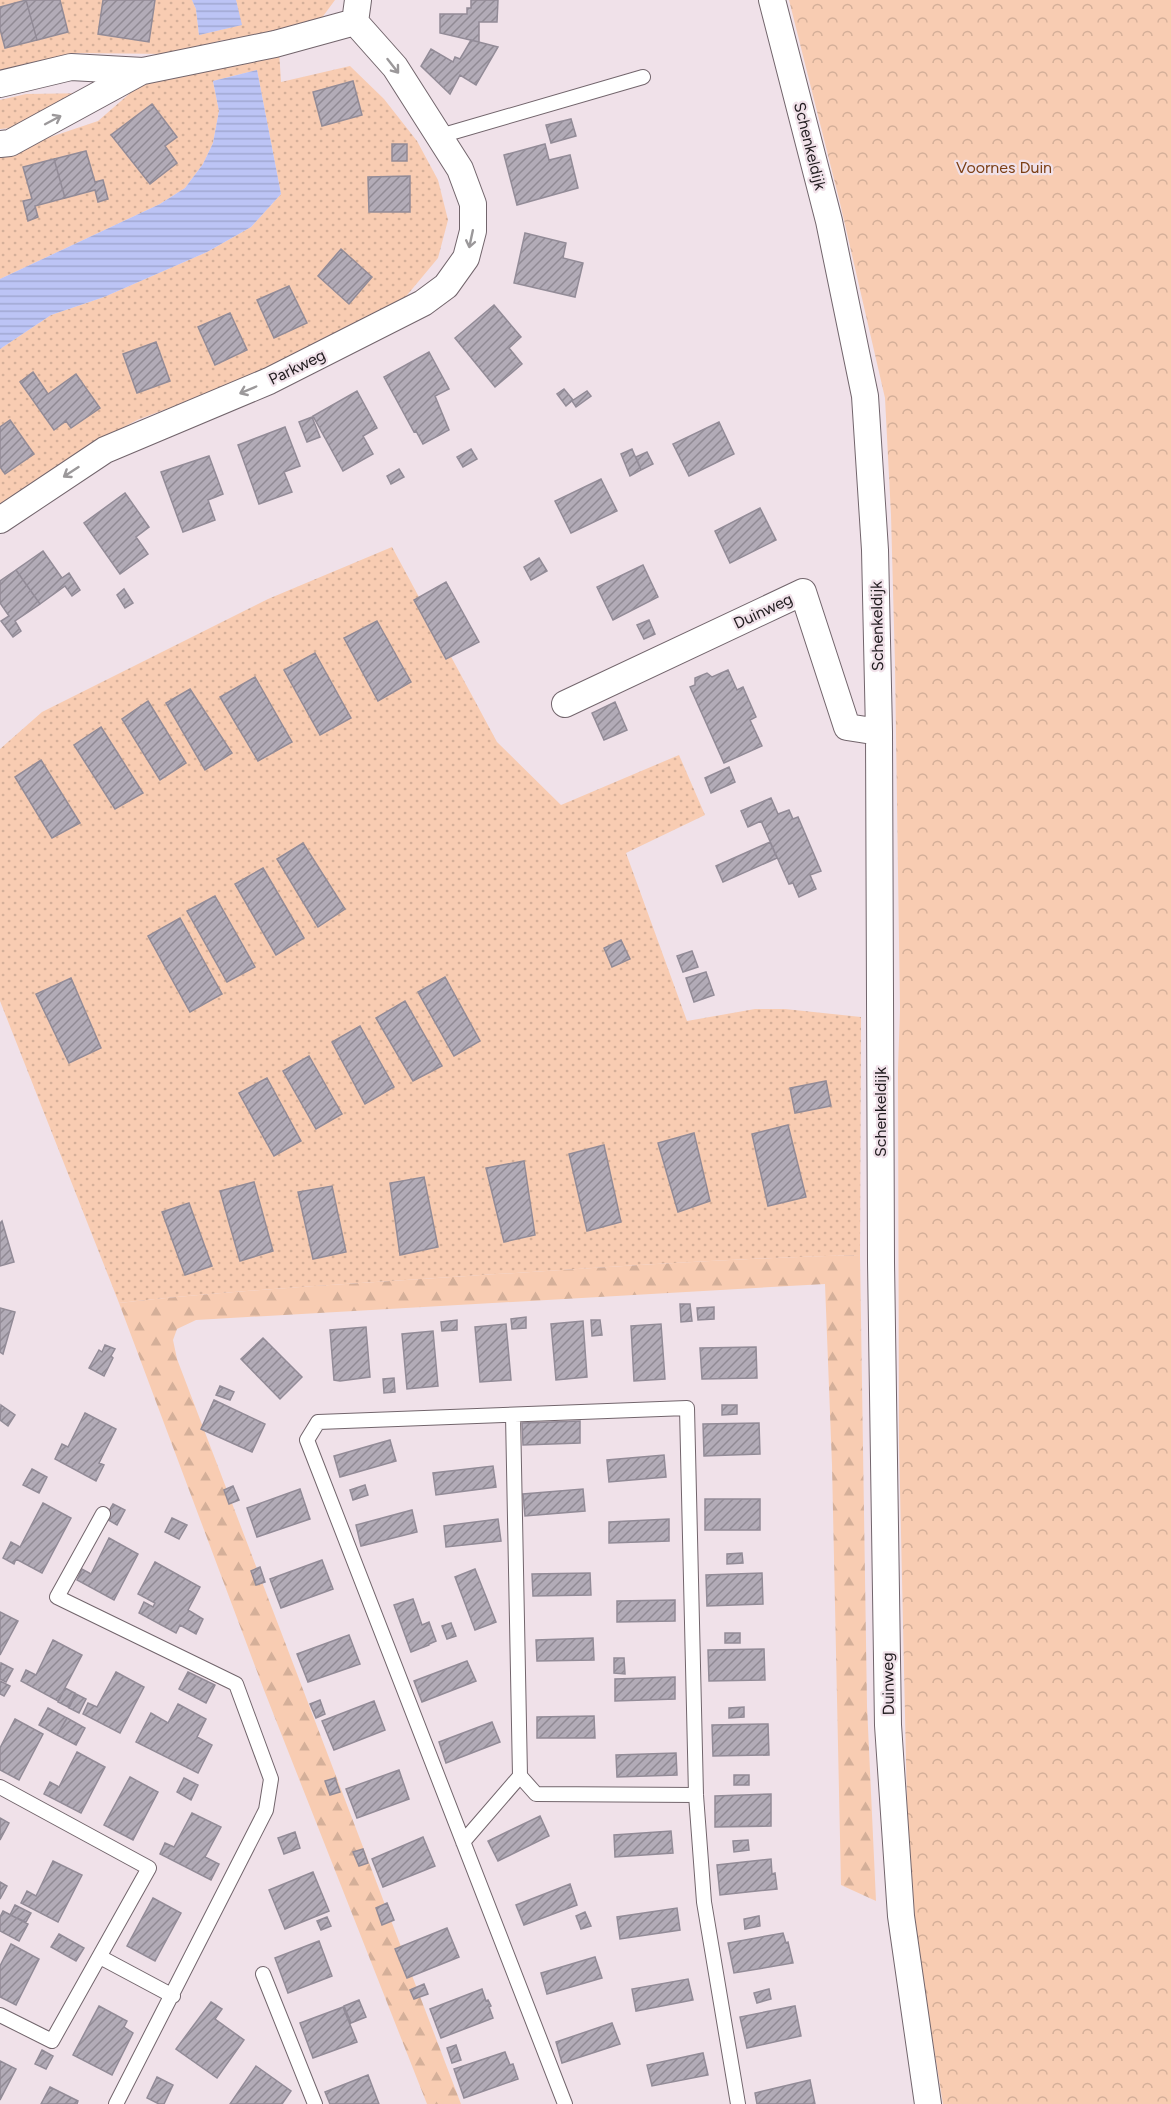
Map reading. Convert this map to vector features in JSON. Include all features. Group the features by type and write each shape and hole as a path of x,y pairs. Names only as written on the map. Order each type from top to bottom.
{"street":[{"name":"Schenkeldijk","path":"772,0 829,221 865,396 875,550 879,732 881,1262"},
{"name":"Parkweg","path":"0,84 71,67 143,71 275,44 356,11 440,136 460,169 473,204 473,231 466,258 446,286 423,303 269,381 105,450 0,520"},
{"name":"Parkweg","path":"0,144 10,143 143,71"},
{"name":"Duinweg","path":"565,704 803,592 847,727 879,732"},
{"name":"Duinweg","path":"881,1262 888,1725 901,1916 928,2104"}],"lane":[{"path":"440,136 643,77"},
{"path":"565,2104 307,1440 318,1422 687,1408 696,1795 704,1902 738,2104"},
{"path":"513,1415 520,1776 536,1794 696,1795"},
{"path":"103,1514 57,1597 236,1684 271,1779 266,1810 116,2104"},
{"path":"463,1842 520,1776"},
{"path":"0,1787 149,1868 52,2041 0,2015"},
{"path":"100,1957 173,1996"},
{"path":"263,1974 315,2104"}],"green space":[{"path":"0,0 192,0 196,9 199,35 241,25 236,0 335,0 321,19 285,39 223,40 171,54 75,53 0,70"},
{"name":"Voornes Duin","path":"789,0 1171,0 1171,2104 943,2104 909,1896 899,1443 898,1070 900,1009 895,664 885,398 840,203"},
{"path":"279,50 281,82 350,66 384,99 417,141 438,180 448,220 438,258 398,306 273,369 137,420 80,451 0,508 0,349 51,315 104,297 207,252 251,227 281,194 257,70 213,81 219,111 213,143 203,164 185,188 160,204 0,279 0,154 98,121 144,81"},
{"path":"95,93 11,128 0,129 0,100 26,94"},
{"path":"392,547 497,742 561,805 679,755 705,815 626,853 687,1021 755,1009 785,1009 861,1017 860,1255 713,1261 467,1276 250,1291 119,1303 0,1001 0,749 42,712 268,599"},
{"path":"860,1255 867,1706 876,1901 841,1885 832,1465 825,1284 196,1320 177,1329 173,1340 177,1359 461,2104 427,2104 264,1690 119,1303 249,1291 467,1276 713,1261"}],"water":[{"path":"192,0 236,0 242,25 199,35 196,9"},
{"path":"257,70 281,194 251,227 207,252 104,297 51,315 0,349 0,279 160,204 185,188 203,164 213,143 219,111 213,81"}],"building":[{"path":"26,0 37,40 5,48 0,29 0,7"},
{"path":"26,0 60,0 68,32 37,40"},
{"path":"103,0 155,0 149,42 98,34"},
{"path":"471,0 498,0 497,22 479,22 479,42 440,33 440,14 467,14 467,8 471,8"},
{"path":"471,40 498,47 476,85 460,75 450,94 421,66 431,49 453,62 455,57 460,59"},
{"path":"353,81 362,115 322,126 313,92"},
{"path":"152,104 177,137 165,146 177,163 150,184 111,135"},
{"path":"571,119 576,136 551,143 546,125"},
{"path":"392,144 407,144 407,161 392,161"},
{"path":"545,144 549,160 570,155 578,188 517,205 504,155"},
{"path":"86,151 95,182 103,180 108,199 98,202 95,190 65,198 54,159"},
{"path":"54,159 65,198 35,206 38,217 28,221 23,201 32,199 23,167"},
{"path":"410,176 410,212 369,212 368,177"},
{"path":"525,233 566,243 563,258 583,263 575,297 514,283"},
{"path":"341,249 372,277 349,304 318,276"},
{"path":"289,286 307,323 274,338 257,300"},
{"path":"494,305 521,337 509,348 522,364 495,387 455,338"},
{"path":"230,313 247,350 215,365 198,327"},
{"path":"156,342 170,381 137,393 123,354"},
{"path":"429,352 449,389 435,396 449,430 423,444 384,377"},
{"path":"33,372 48,394 76,374 100,408 71,428 66,421 54,430 20,382"},
{"path":"564,389 573,400 566,406 557,394"},
{"path":"357,391 377,428 363,436 373,454 343,471 313,416"},
{"path":"587,391 591,396 576,407 572,401"},
{"path":"312,417 320,437 307,442 299,422"},
{"path":"10,420 34,454 5,474 0,467 0,427"},
{"path":"719,422 734,454 689,476 673,444"},
{"path":"285,427 300,466 284,472 292,492 259,504 238,445"},
{"path":"471,449 477,459 463,467 457,457"},
{"path":"632,449 641,470 630,476 621,454"},
{"path":"647,452 653,464 641,470 636,457"},
{"path":"209,456 223,494 208,500 215,520 183,532 161,472"},
{"path":"399,469 404,477 391,484 387,476"},
{"path":"601,479 617,511 571,533 555,501"},
{"path":"125,493 149,527 136,537 148,554 120,574 84,523"},
{"path":"760,508 776,540 730,563 715,531"},
{"path":"43,551 62,578 69,573 80,590 72,596 65,586 40,604 16,570"},
{"path":"539,558 547,571 531,580 524,567"},
{"path":"643,565 658,597 613,620 597,587"},
{"path":"16,570 40,604 15,621 21,631 13,637 1,621 9,616 0,603 0,581"},
{"path":"446,582 479,642 446,659 414,600"},
{"path":"124,589 133,603 125,608 117,595"},
{"path":"649,620 655,634 644,639 637,625"},
{"path":"377,621 411,682 378,701 344,638"},
{"path":"315,653 351,718 320,735 284,670"},
{"path":"728,670 737,690 743,687 756,717 750,720 762,746 724,763 690,687 695,685 695,678 707,673 712,677"},
{"path":"255,677 292,742 258,761 220,697"},
{"path":"190,689 232,753 205,770 166,703"},
{"path":"148,701 186,763 160,780 122,719"},
{"path":"615,702 627,730 604,740 592,713"},
{"path":"101,727 143,793 115,809 74,745"},
{"path":"41,760 80,823 52,838 15,777"},
{"path":"729,767 735,782 711,793 705,778"},
{"path":"771,798 778,814 789,810 793,819 798,817 821,871 810,875 816,889 799,897 793,883 789,884 761,821 748,827 741,811"},
{"path":"770,842 777,858 723,882 716,866"},
{"path":"303,843 345,909 318,927 277,859"},
{"path":"263,868 304,938 276,955 235,884"},
{"path":"215,896 255,967 227,982 187,911"},
{"path":"180,918 222,994 190,1012 148,936"},
{"path":"621,940 630,959 612,967 604,948"},
{"path":"692,951 698,967 683,972 677,956"},
{"path":"706,972 714,995 694,1002 686,978"},
{"path":"445,977 480,1041 454,1056 418,992"},
{"path":"71,978 101,1048 69,1063 36,994"},
{"path":"405,1001 442,1066 413,1081 376,1018"},
{"path":"360,1026 394,1087 365,1104 332,1042"},
{"path":"309,1056 342,1114 316,1129 283,1071"},
{"path":"267,1078 301,1141 274,1156 239,1093"},
{"path":"826,1081 831,1106 795,1113 790,1088"},
{"path":"788,1125 806,1197 768,1206 752,1134"},
{"path":"694,1133 710,1201 678,1212 658,1143"},
{"path":"604,1145 621,1222 587,1231 569,1154"},
{"path":"524,1161 535,1235 504,1242 486,1168"},
{"path":"424,1177 438,1247 400,1255 390,1183"},
{"path":"254,1182 273,1251 240,1261 220,1191"},
{"path":"332,1186 346,1252 313,1259 298,1192"},
{"path":"189,1203 212,1266 185,1275 162,1212"},
{"path":"2,1221 14,1262 0,1266 0,1223"},
{"path":"680,1304 690,1304 692,1321 681,1322"},
{"path":"714,1307 714,1319 698,1320 697,1308"},
{"path":"0,1308 15,1312 3,1354 0,1352"},
{"path":"526,1317 526,1328 512,1329 511,1319"},
{"path":"457,1320 457,1330 442,1331 441,1322"},
{"path":"591,1320 600,1320 602,1335 592,1336"},
{"path":"583,1321 587,1377 556,1380 551,1324"},
{"path":"506,1324 511,1380 480,1382 475,1327"},
{"path":"661,1324 665,1379 634,1381 631,1326"},
{"path":"366,1327 370,1377 334,1380 330,1330"},
{"path":"433,1331 438,1386 407,1389 402,1334"},
{"path":"263,1338 302,1377 280,1399 241,1359"},
{"path":"105,1345 115,1349 104,1376 89,1368 99,1350 102,1352"},
{"path":"756,1347 757,1378 702,1379 700,1348"},
{"path":"394,1378 395,1392 384,1393 383,1379"},
{"path":"220,1386 234,1392 230,1400 216,1395"},
{"path":"214,1400 265,1424 252,1452 201,1429"},
{"path":"1,1405 15,1415 8,1426 0,1420"},
{"path":"722,1405 737,1405 737,1414 722,1415"},
{"path":"85,1413 116,1429 99,1463 104,1465 96,1481 55,1459 62,1444 68,1447"},
{"path":"580,1421 580,1443 523,1445 522,1423"},
{"path":"759,1423 760,1454 704,1456 703,1424"},
{"path":"390,1440 396,1461 340,1477 334,1456"},
{"path":"664,1455 666,1477 609,1482 607,1460"},
{"path":"493,1466 496,1487 436,1495 433,1473"},
{"path":"32,1469 47,1477 39,1493 23,1485"},
{"path":"365,1485 368,1495 353,1500 350,1490"},
{"path":"233,1486 239,1500 229,1504 224,1490"},
{"path":"300,1489 310,1519 257,1537 247,1508"},
{"path":"583,1489 585,1511 525,1516 523,1494"},
{"path":"705,1499 760,1499 760,1530 705,1530"},
{"path":"43,1503 71,1518 42,1573 16,1559 14,1564 3,1558 11,1542 20,1547"},
{"path":"113,1504 125,1510 117,1525 105,1518"},
{"path":"412,1510 417,1532 361,1546 356,1525"},
{"path":"172,1518 187,1525 179,1539 165,1532"},
{"path":"498,1519 501,1541 446,1547 444,1526"},
{"path":"669,1519 669,1541 609,1543 609,1522"},
{"path":"109,1538 138,1554 114,1600 77,1580 82,1569 91,1574"},
{"path":"742,1553 743,1563 727,1564 727,1554"},
{"path":"322,1560 333,1589 281,1608 270,1579"},
{"path":"155,1562 200,1587 188,1610 203,1619 196,1634 180,1625 176,1633 139,1613 144,1602 153,1607 155,1603 138,1594"},
{"path":"260,1567 265,1582 256,1585 251,1571"},
{"path":"475,1569 496,1622 475,1630 455,1577"},
{"path":"590,1573 591,1595 533,1596 532,1574"},
{"path":"762,1573 763,1604 707,1606 706,1575"},
{"path":"413,1599 422,1625 429,1622 436,1641 411,1652 394,1605"},
{"path":"675,1600 675,1621 617,1622 617,1601"},
{"path":"0,1612 18,1621 0,1655"},
{"path":"451,1623 456,1636 447,1639 442,1626"},
{"path":"725,1633 740,1633 740,1643 725,1643"},
{"path":"349,1635 360,1664 308,1682 297,1654"},
{"path":"593,1638 594,1660 537,1661 536,1640"},
{"path":"53,1640 82,1655 58,1701 21,1681 26,1670 36,1675"},
{"path":"764,1649 765,1680 709,1681 708,1650"},
{"path":"614,1658 624,1658 625,1674 614,1673"},
{"path":"467,1661 476,1681 422,1702 414,1681"},
{"path":"1,1663 13,1669 6,1682 0,1679"},
{"path":"116,1672 144,1687 120,1733 83,1714 88,1703 97,1707"},
{"path":"188,1672 215,1685 206,1703 179,1689"},
{"path":"675,1677 675,1699 615,1701 615,1679"},
{"path":"0,1681 10,1686 4,1696 0,1694"},
{"path":"65,1688 75,1693 68,1707 58,1702"},
{"path":"76,1694 86,1699 79,1713 69,1708"},
{"path":"320,1700 325,1714 316,1718 310,1704"},
{"path":"374,1701 385,1730 334,1750 322,1721"},
{"path":"178,1704 206,1719 197,1737 212,1745 198,1773 136,1742 151,1713 168,1723"},
{"path":"744,1707 744,1717 729,1718 729,1708"},
{"path":"48,1708 67,1718 57,1735 39,1725"},
{"path":"594,1716 595,1738 537,1738 537,1717"},
{"path":"67,1718 85,1728 76,1745 57,1735"},
{"path":"15,1719 43,1734 19,1780 0,1770 0,1748"},
{"path":"492,1722 500,1742 446,1763 439,1742"},
{"path":"768,1724 769,1755 713,1756 712,1725"},
{"path":"77,1752 105,1767 81,1813 44,1794 50,1782 59,1787"},
{"path":"676,1753 677,1775 617,1777 616,1755"},
{"path":"399,1770 409,1799 357,1818 346,1789"},
{"path":"734,1775 749,1775 749,1785 734,1785"},
{"path":"130,1777 158,1792 133,1840 104,1825"},
{"path":"184,1778 198,1785 191,1800 177,1792"},
{"path":"335,1778 340,1792 330,1795 325,1781"},
{"path":"771,1794 771,1826 715,1827 715,1796"},
{"path":"192,1813 221,1827 205,1857 219,1864 211,1880 160,1854 165,1843 174,1847"},
{"path":"540,1816 549,1836 498,1861 488,1841"},
{"path":"0,1818 9,1823 0,1840"},
{"path":"671,1831 673,1853 615,1857 614,1835"},
{"path":"295,1832 300,1848 284,1854 278,1838"},
{"path":"423,1837 435,1866 383,1887 372,1859"},
{"path":"748,1840 749,1850 734,1852 733,1841"},
{"path":"363,1849 368,1863 359,1866 353,1852"},
{"path":"771,1859 772,1874 775,1873 777,1889 720,1895 717,1865"},
{"path":"53,1861 82,1875 58,1922 21,1903 27,1891 36,1896"},
{"path":"313,1872 329,1911 285,1929 269,1890"},
{"path":"0,1882 7,1886 0,1899"},
{"path":"570,1884 577,1905 524,1925 516,1905"},
{"path":"153,1898 181,1913 155,1961 127,1946"},
{"path":"387,1903 394,1920 382,1925 376,1908"},
{"path":"15,1905 31,1913 26,1922 10,1915"},
{"path":"677,1908 680,1930 620,1939 617,1917"},
{"path":"3,1911 28,1924 19,1941 0,1931 0,1917"},
{"path":"585,1912 591,1926 581,1929 576,1916"},
{"path":"759,1916 760,1926 745,1929 744,1919"},
{"path":"327,1917 331,1926 321,1930 317,1921"},
{"path":"447,1928 459,1957 407,1978 395,1949"},
{"path":"783,1933 786,1943 788,1942 793,1963 734,1973 728,1943"},
{"path":"59,1934 84,1948 76,1961 51,1947"},
{"path":"319,1941 332,1976 288,1993 275,1958"},
{"path":"11,1944 39,1959 16,2005 0,1997 0,1966"},
{"path":"595,1957 602,1978 547,1994 541,1973"},
{"path":"688,1979 693,2000 636,2011 632,1989"},
{"path":"424,1984 428,1994 414,1999 410,1990"},
{"path":"482,1989 486,2001 488,2000 491,2006 489,2007 493,2018 441,2038 430,2009"},
{"path":"769,1989 771,1999 757,2003 754,1993"},
{"path":"359,2000 366,2017 351,2023 344,2006"},
{"path":"211,2002 222,2009 215,2019 244,2040 217,2078 176,2049"},
{"path":"99,2006 127,2021 124,2027 133,2033 112,2075 73,2055"},
{"path":"795,2006 801,2036 747,2048 740,2017"},
{"path":"343,2007 357,2042 313,2058 300,2023"},
{"path":"612,2023 620,2044 562,2063 556,2042"},
{"path":"456,2045 461,2060 452,2063 447,2048"},
{"path":"42,2050 53,2056 46,2069 35,2064"},
{"path":"505,2052 510,2065 513,2064 518,2079 464,2098 454,2069"},
{"path":"703,2053 708,2075 652,2086 647,2065"},
{"path":"0,2061 16,2069 0,2100"},
{"path":"256,2066 291,2091 282,2104 230,2104"},
{"path":"368,2075 379,2104 330,2104 325,2092"},
{"path":"157,2077 173,2085 164,2104 147,2098"},
{"path":"810,2080 815,2104 757,2104 755,2093"},
{"path":"50,2087 78,2101 77,2104 41,2104"}]}
